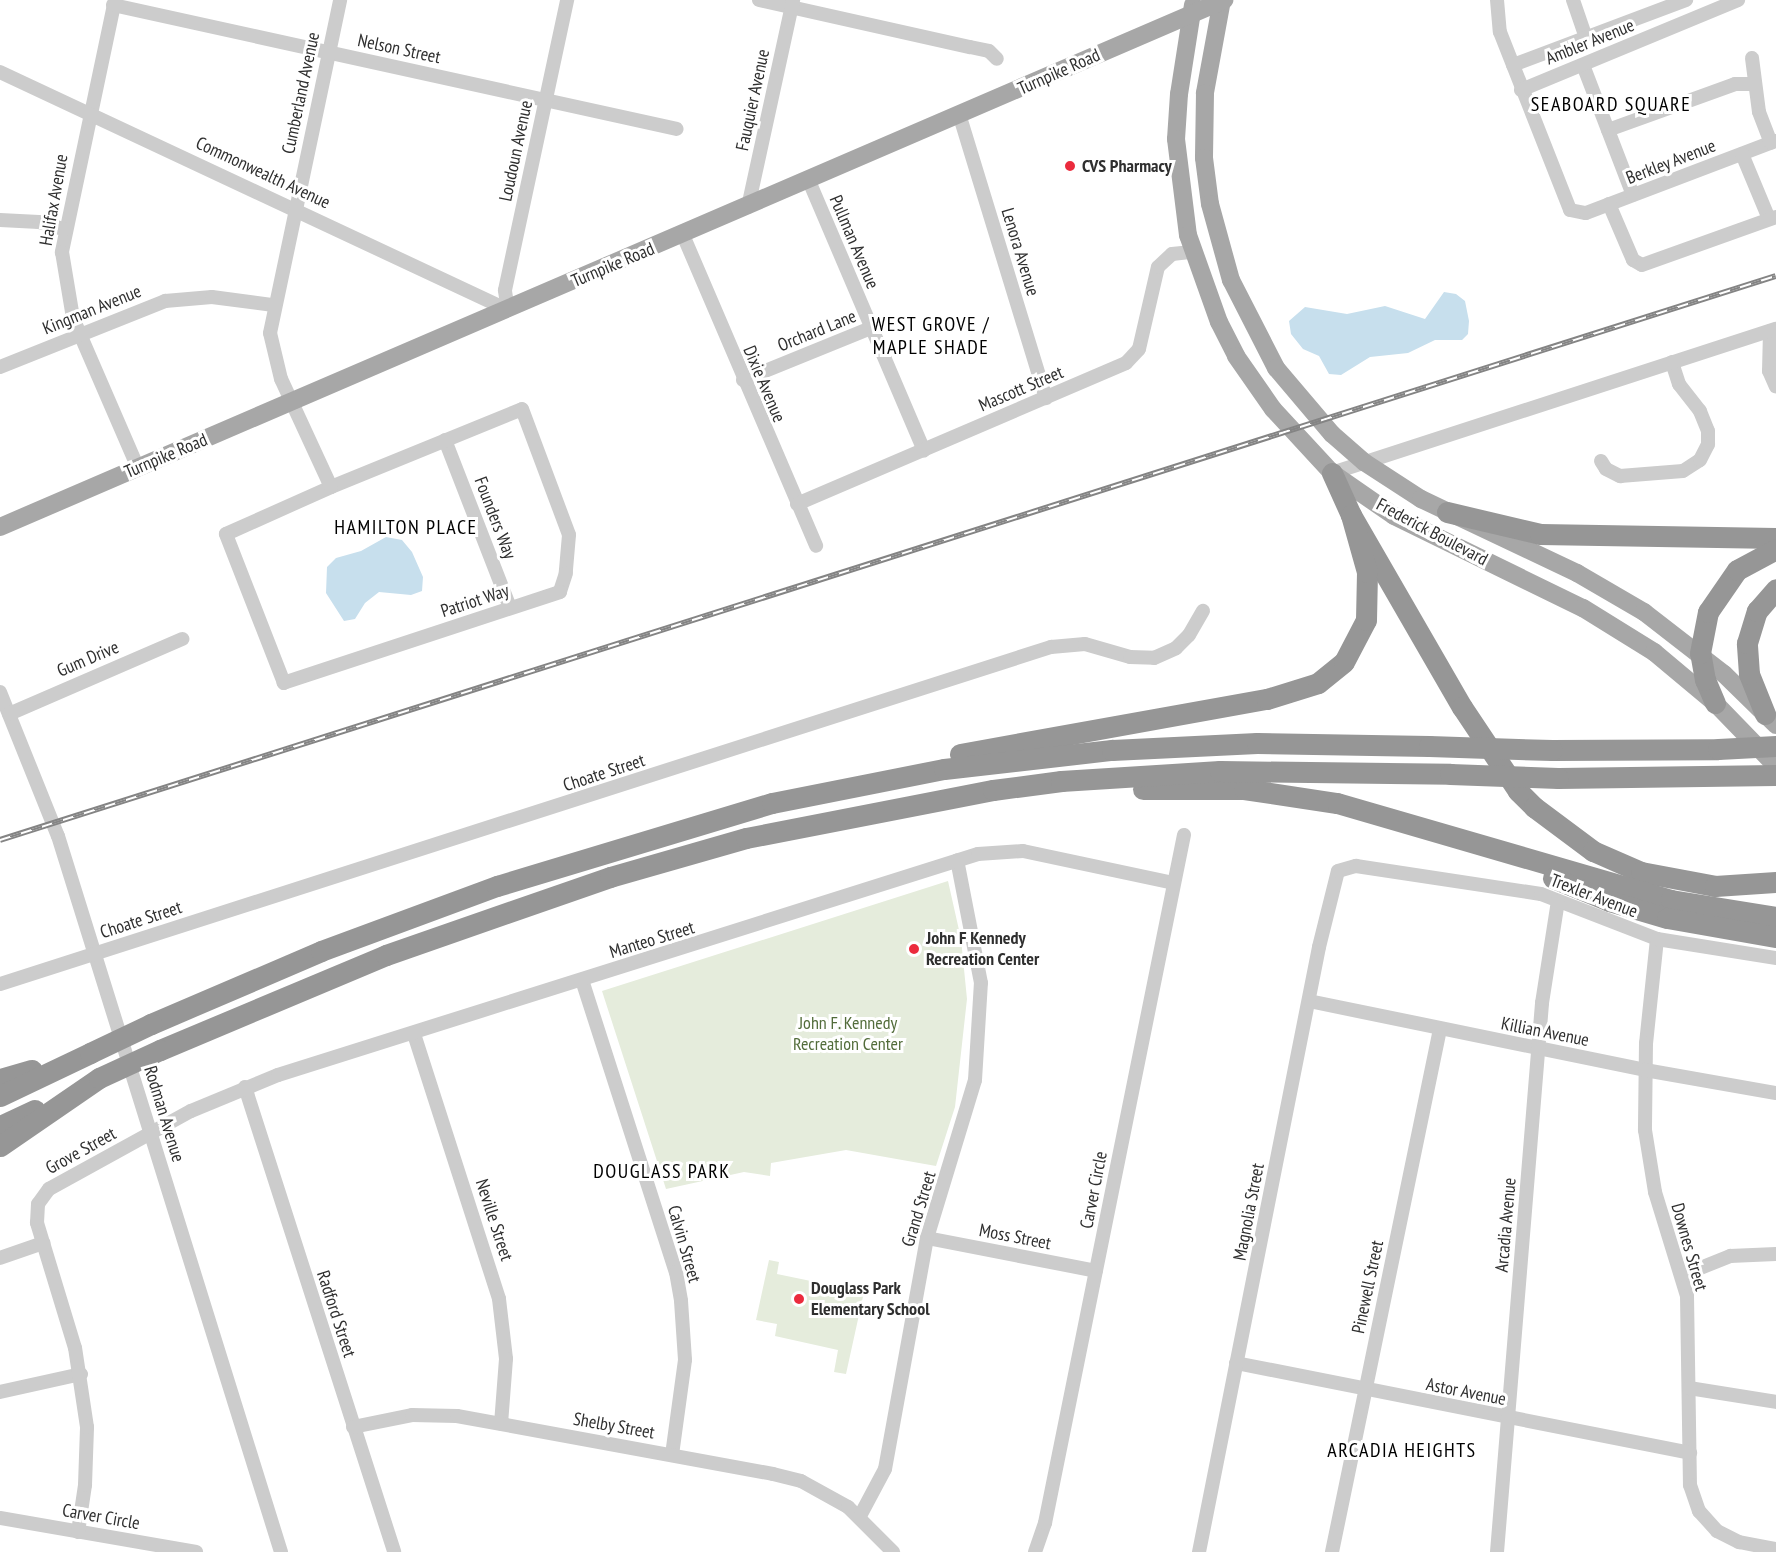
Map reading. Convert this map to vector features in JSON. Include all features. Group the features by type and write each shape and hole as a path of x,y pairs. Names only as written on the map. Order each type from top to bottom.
{"highway":[{"path":"1332,473 1351,515 1462,707 1518,791 1544,816 1593,851 1641,872 1715,886 1776,882"},
{"path":"1447,512 1540,534 1776,538"},
{"path":"0,1096 151,1024 321,951 566,863 857,776 915,763 1268,699 1318,683 1344,662 1366,620 1367,572 1351,515"},
{"path":"1715,703 1705,680 1700,653 1708,612 1725,583 1753,558 1776,549"},
{"path":"1770,720 1749,674 1747,643 1757,611 1776,589"},
{"path":"772,803 944,769 1112,750 1257,743 1552,750 1718,749 1776,746"},
{"path":"0,1126 160,1050 386,955 621,874 746,838 993,790 1061,781 1220,771 1558,778 1776,775"},
{"path":"993,790 1036,795 1163,788 1244,789 1336,803 1471,840 1671,900 1776,917"},
{"path":"1471,840 1609,901 1667,918 1776,937"},
{"path":"0,1079 90,1053"},
{"path":"0,1146 99,1078"}],"main road":[{"name":"Turnpike Road","path":"0,527 960,117 1192,7 1223,0"},
{"name":"Frederick Boulevard","path":"1223,0 1203,125 1206,180 1218,243 1251,327 1276,369 1332,434 1364,462 1447,512 1607,589 1700,653 1770,720"},
{"name":"Frederick Boulevard","path":"1192,7 1176,139 1181,201 1192,252 1219,322 1253,383 1332,473 1403,521 1615,626 1677,669 1715,703 1776,766"}],"street":[{"name":"Cumberland Avenue","path":"292,402 272,348 273,305 340,0"},
{"name":"Loudoun Avenue","path":"508,310 505,290 567,0"},
{"path":"759,0 793,4 989,51 997,59"},
{"path":"1497,0 1497,20 1521,90"},
{"path":"1573,0 1586,38"},
{"name":"Ambler Avenue","path":"1521,90 1738,0"},
{"name":"Ambler Avenue","path":"1513,66 1681,1"},
{"name":"Nelson Street","path":"114,2 677,129"},
{"name":"Halifax Avenue","path":"114,2 64,229 63,274 80,333 138,468"},
{"name":"Fauquier Avenue","path":"748,207 793,4"},
{"path":"1752,58 1759,112 1774,142"},
{"path":"1582,65 1633,195"},
{"name":"Commonwealth Avenue","path":"0,72 294,207 508,310"},
{"path":"1608,130 1735,84 1755,84"},
{"name":"Berkley Avenue","path":"1521,90 1563,200 1577,214 1774,142"},
{"name":"Lenora Avenue","path":"960,117 1046,398"},
{"path":"1609,204 1633,260 1642,265 1772,218 1742,154"},
{"name":"Pullman Avenue","path":"809,181 924,450"},
{"path":"0,220 39,222 64,229"},
{"name":"Dixie Avenue","path":"683,235 743,380 816,546"},
{"name":"Mascott Street","path":"797,504 1046,398 1133,357 1141,339 1158,267 1172,254 1192,252"},
{"name":"Kingman Avenue","path":"0,367 80,333 165,301 212,297 273,305"},
{"name":"Orchard Lane","path":"743,380 871,328"},
{"path":"1332,473 1773,330 1769,371 1776,387"},
{"path":"1601,461 1606,469 1620,476 1683,471 1700,460 1708,444 1708,431 1700,411 1679,384 1672,362"},
{"path":"292,402 331,487"},
{"name":"Patriot Way","path":"522,409 569,535 566,573 560,592 284,683 226,534 331,487 446,440 522,409"},
{"name":"Founders Way","path":"446,440 510,608"},
{"name":"Choate Street","path":"0,984 1051,647 1085,644 1130,657 1154,658 1176,648 1189,636 1203,611"},
{"name":"Gum Drive","path":"9,714 182,639"},
{"name":"Rodman Avenue","path":"0,692 58,836 281,1552"},
{"name":"Carver Circle","path":"1035,1552 1045,1523 1184,835"},
{"name":"Manteo Street","path":"151,1133 245,1087 978,854 1023,851 1174,883"},
{"name":"Grand Street","path":"860,1516 885,1469 927,1238 966,1121 980,1046 981,983 957,860"},
{"name":"Trexler Avenue","path":"1334,880 1342,868 1356,866 1541,894 1657,939 1776,958"},
{"name":"Magnolia Street","path":"1199,1552 1334,880"},
{"name":"Arcadia Avenue","path":"1497,1552 1538,1049 1546,965 1558,901"},
{"name":"Downes Street","path":"1657,939 1645,1070 1648,1161 1663,1222 1683,1275 1688,1320 1689,1453 1694,1498 1707,1522 1739,1542 1776,1549"},
{"name":"Calvin Street","path":"582,980 675,1272 681,1301 684,1360 672,1455"},
{"name":"Killian Avenue","path":"1309,1000 1538,1049 1776,1093"},
{"name":"Pinewell Street","path":"1332,1552 1440,1029"},
{"name":"Neville Street","path":"414,1034 499,1299 506,1359 501,1424"},
{"name":"Radford Street","path":"245,1087 394,1552"},
{"name":"Grove Street","path":"78,1532 87,1459 81,1374 36,1213 43,1196 151,1133"},
{"name":"Moss Street","path":"927,1238 1096,1271"},
{"path":"0,1258 43,1244"},
{"path":"1683,1275 1730,1257 1776,1254"},
{"name":"Astor Avenue","path":"1236,1363 1508,1419 1689,1453"},
{"path":"0,1392 81,1374"},
{"path":"1689,1388 1776,1402"},
{"name":"Shelby Street","path":"353,1427 393,1417 429,1414 501,1424 801,1481 860,1516"},
{"path":"860,1516 893,1552"},
{"name":"Carver Circle","path":"0,1518 196,1552"}],"green space":[{"name":"John F. Kennedy Recreation Center","path":"948,881 961,939 967,999 955,1107 936,1166 846,1150 771,1163 770,1176 744,1172 666,1189 602,991"},
{"path":"769,1260 779,1262 777,1274 864,1292 846,1374 834,1372 838,1350 775,1336 777,1324 756,1320"}],"water":[{"path":"1444,292 1456,294 1465,301 1469,321 1468,334 1462,340 1435,340 1408,353 1370,357 1341,375 1329,374 1319,356 1303,349 1291,334 1289,321 1305,307 1347,314 1385,306 1425,319"},
{"path":"386,537 402,540 412,552 423,577 422,591 411,595 379,592 365,603 355,619 344,621 326,593 327,567 336,558 361,551"}],"railway":[{"path":"0,840 1776,276"}],"place":[{"name":"CVS Pharmacy","path":"1070,166"},
{"name":"John F Kennedy Recreation Center","path":"914,949"},
{"name":"Douglass Park Elementary School","path":"799,1299"}],"district":[{"name":"SEABOARD SQUARE","path":"1611,104"},
{"name":"WEST GROVE / MAPLE SHADE","path":"931,336"},
{"name":"HAMILTON PLACE","path":"406,527"},
{"name":"DOUGLASS PARK","path":"662,1171"},
{"name":"ARCADIA HEIGHTS","path":"1402,1450"}]}
